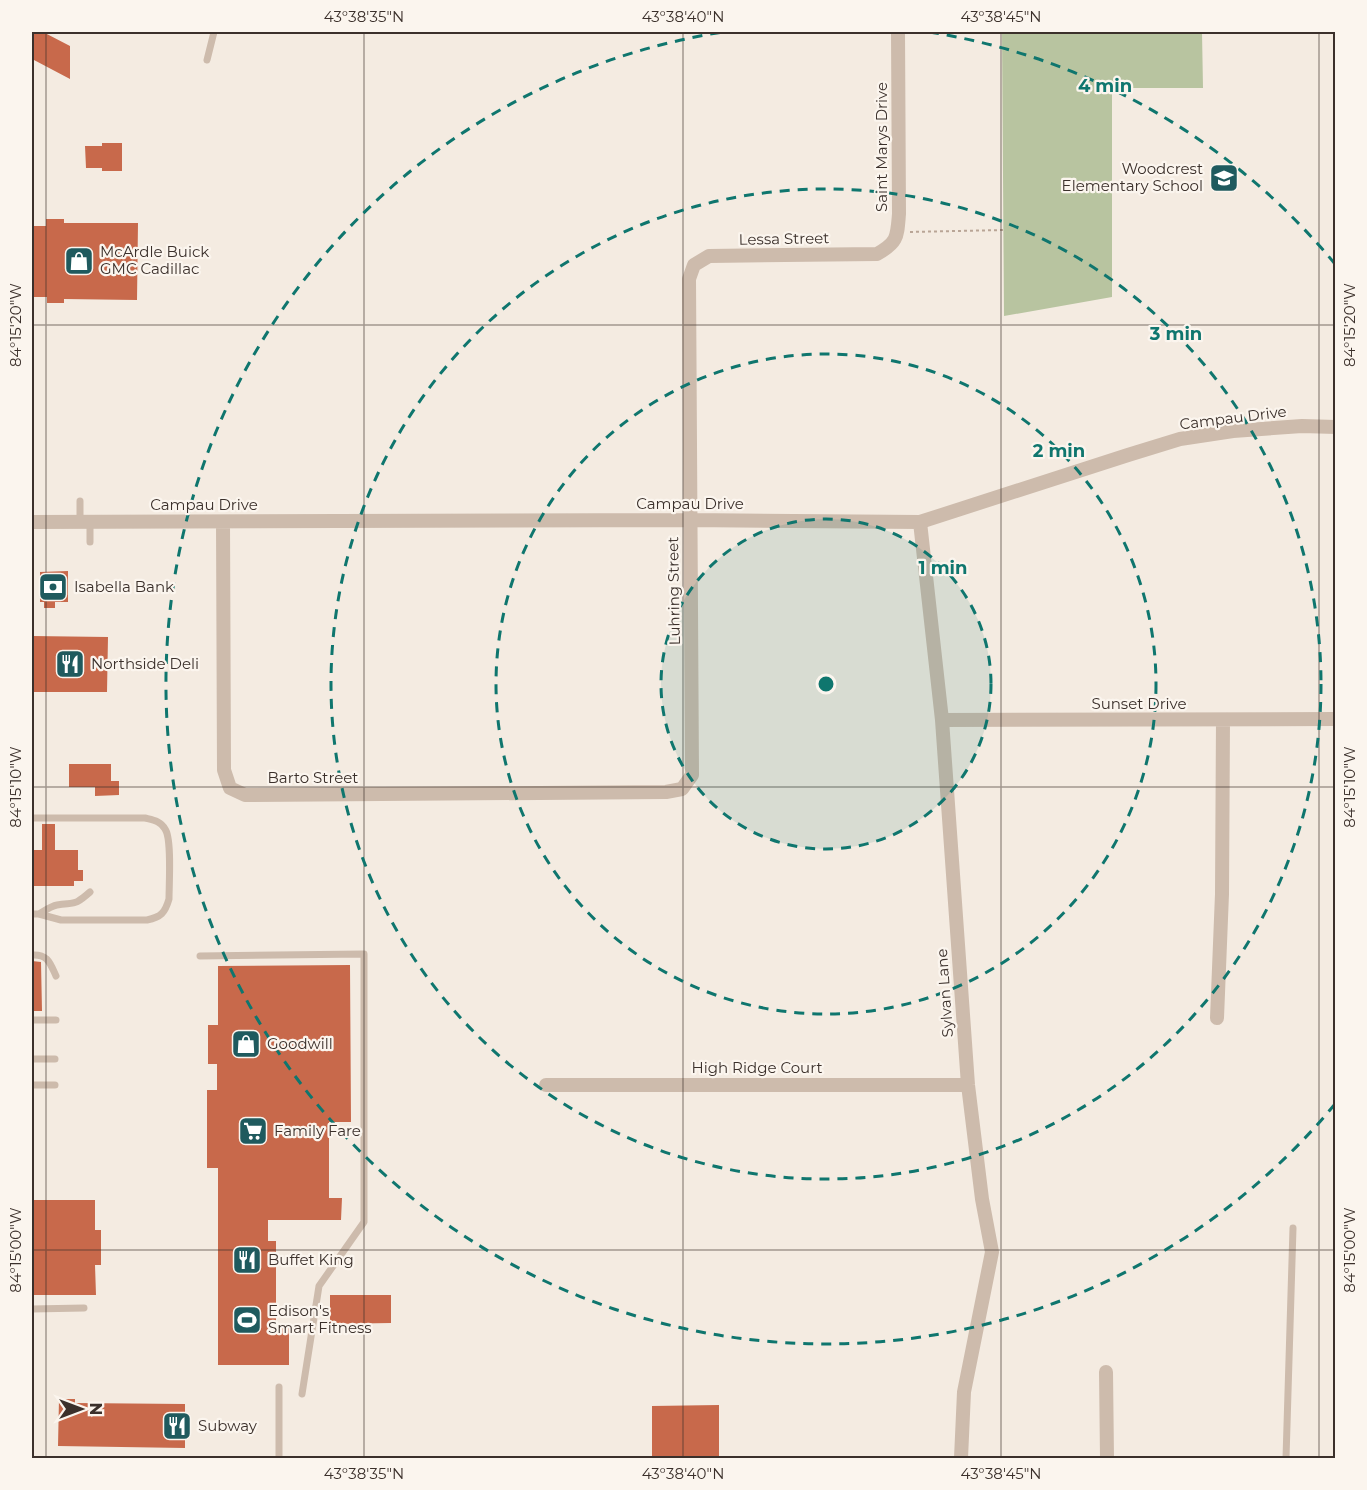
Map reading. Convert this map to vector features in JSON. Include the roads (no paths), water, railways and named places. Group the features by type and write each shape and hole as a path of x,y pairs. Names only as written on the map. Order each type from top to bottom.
{"street":[{"name":"Saint Marys Drive","path":"877,254 891,246 898,232 898,32"},
{"name":"Lessa Street","path":"694,265 709,256 877,254"},
{"name":"Luhring Street","path":"666,792 682,789 692,775 689,279 694,265"},
{"name":"Campau Drive","path":"32,522 690,520 920,522 1180,440 1233,431 1335,426"},
{"name":"Barto Street","path":"223,522 224,770 230,788 245,795 666,792"},
{"name":"Sylvan Lane","path":"920,522 942,720 968,1084 982,1199 992,1252 964,1392 961,1458"},
{"name":"Sunset Drive","path":"942,720 1335,719"},
{"path":"1217,1018 1222,894 1223,720"},
{"name":"High Ridge Court","path":"546,1085 968,1084"},
{"path":"1106,1372 1107,1458"}],"lane":[{"path":"207,60 214,32"},
{"path":"80,501 90,543"},
{"path":"32,818 145,818 158,822 166,829 168,841 168,899 166,908 158,917 147,920 61,920 35,914"},
{"path":"35,914 56,905 80,901 90,892"},
{"path":"200,956 364,954 364,1222 319,1286 302,1394"},
{"path":"32,955 40,955 50,961 56,976"},
{"path":"32,1020 56,1020"},
{"path":"32,1059 56,1059"},
{"path":"32,1085 56,1085"},
{"path":"1286,1458 1293,1228"},
{"path":"32,1309 84,1308"},
{"path":"279,1387 279,1458"}],"place":[{"name":"Woodcrest Elementary School","path":"1224,178"},
{"name":"McArdle Buick GMC Cadillac","path":"79,261"},
{"name":"Isabella Bank","path":"53,587"},
{"name":"Northside Deli","path":"70,664"},
{"name":"Goodwill","path":"246,1044"},
{"name":"Family Fare","path":"253,1131"},
{"name":"Buffet King","path":"247,1260"},
{"name":"Edison's Smart Fitness","path":"247,1320"},
{"name":"Subway","path":"177,1426"}]}
